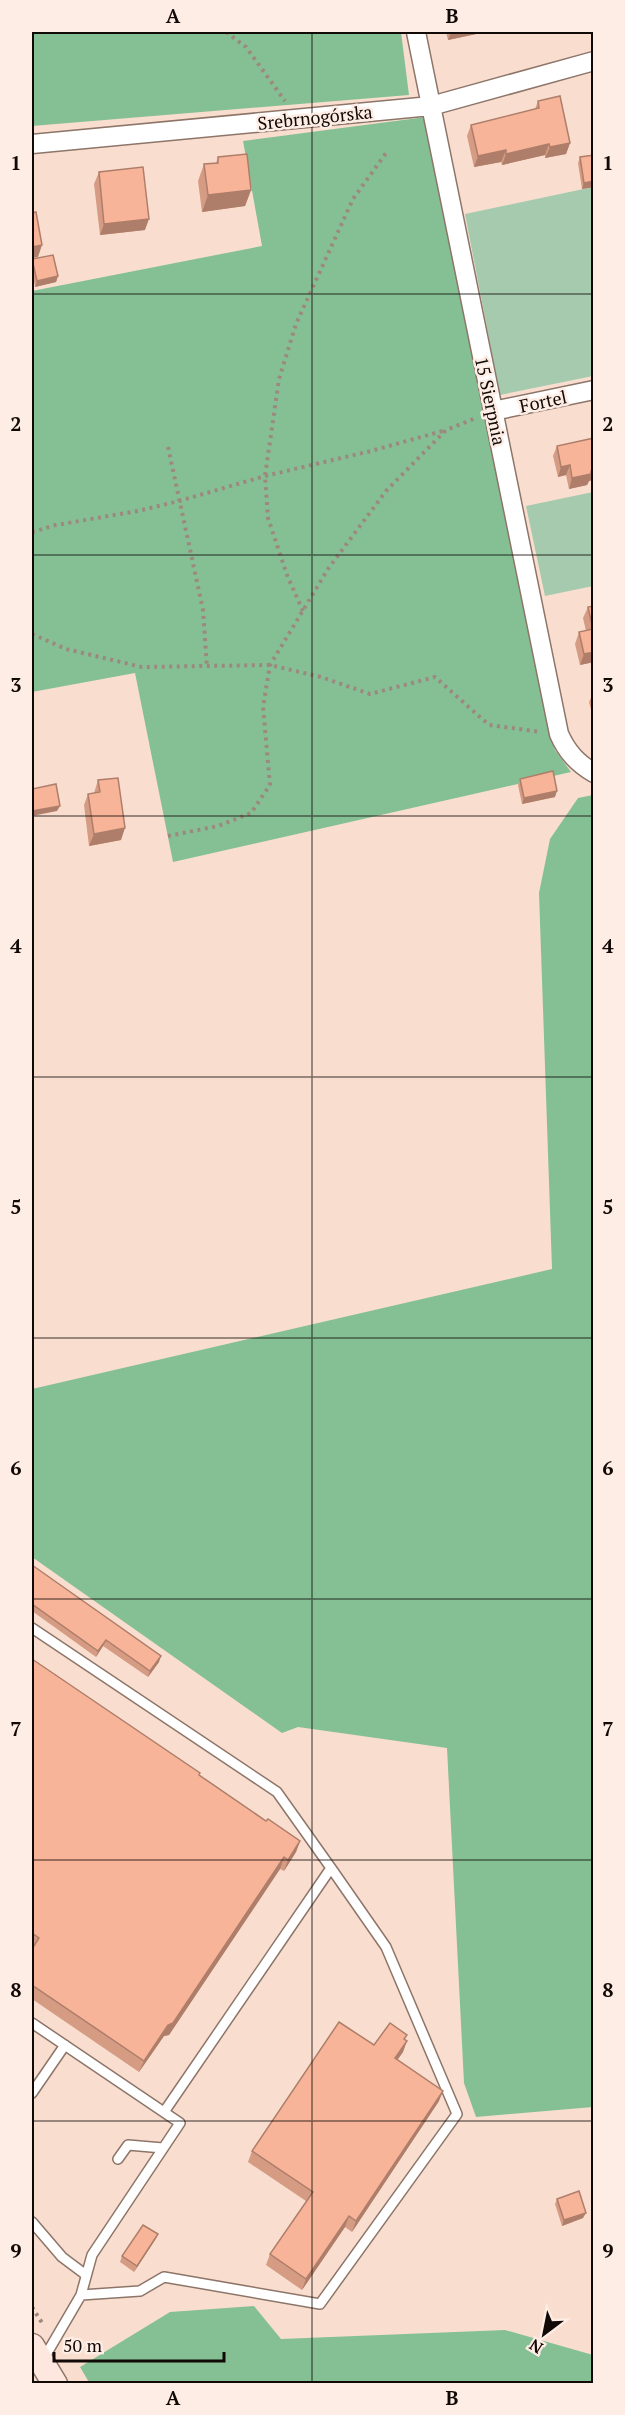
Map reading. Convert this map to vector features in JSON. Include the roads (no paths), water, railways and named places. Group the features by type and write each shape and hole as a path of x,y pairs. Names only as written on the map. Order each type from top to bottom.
{"street":[{"name":"15 Sierpnia","path":"416,32 559,734 566,750 586,768"},
{"name":"Srebrnogórska","path":"32,144 431,106 594,61"},
{"name":"Fortel","path":"493,411 594,390"},
{"path":"37,2354 55,2384"}],"lane":[{"path":"32,1628 277,1792 386,1947 458,2114 320,2304 164,2277 140,2291 81,2295"},
{"path":"164,2112 331,1868"},
{"path":"32,2023 180,2123 92,2255 81,2295 37,2354"},
{"path":"32,2093 65,2045"},
{"path":"118,2159 128,2145 163,2148"},
{"path":"32,2222 62,2257 86,2275"}]}
